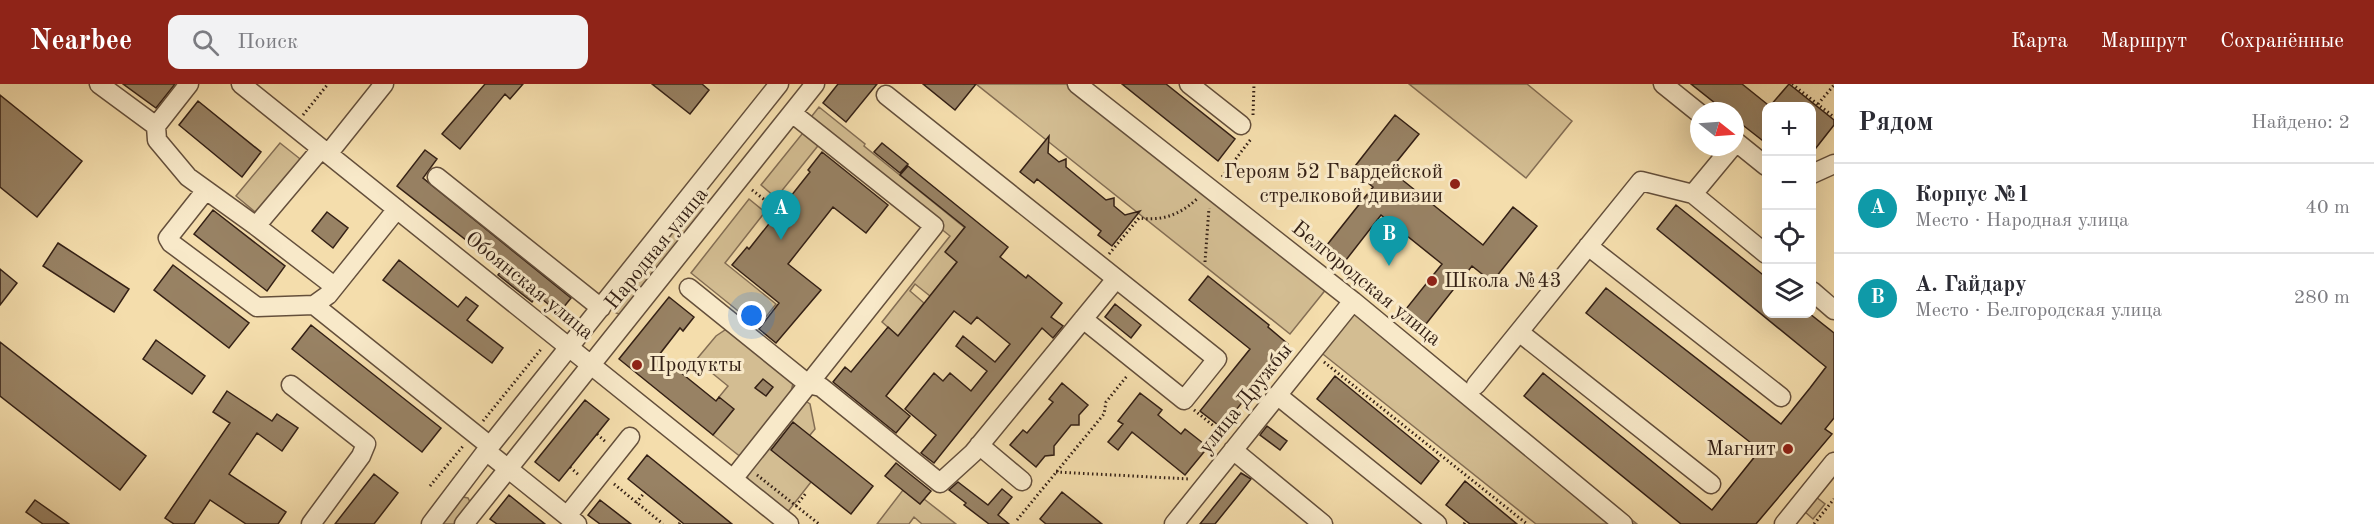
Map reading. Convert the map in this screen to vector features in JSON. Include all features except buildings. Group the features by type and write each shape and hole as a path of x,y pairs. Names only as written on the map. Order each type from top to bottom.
{"street":[{"path":"99,84 156,126"},
{"path":"189,84 156,126 157,140 188,177 334,286"},
{"name":"Обоянская улица","path":"241,84 789,524"},
{"path":"256,226 384,84"},
{"name":"Народная улица","path":"431,524 488,448 779,84"},
{"name":"Народная улица","path":"464,524 815,84"},
{"name":"Белгородская улица","path":"1077,84 1353,301 1623,524"},
{"path":"1189,84 1249,128"},
{"path":"1663,84 1690,106"},
{"path":"886,95 1216,359 1184,400 1083,319"},
{"path":"733,479 934,226 792,113"},
{"path":"1744,149 1762,162"},
{"path":"1693,194 1724,156"},
{"path":"1816,172 1834,164"},
{"path":"437,177 601,308"},
{"path":"1476,385 1641,181 1693,194 1762,250"},
{"path":"206,190 168,238 171,243 257,307 314,305 328,295 397,209"},
{"path":"1588,246 1781,397"},
{"path":"689,288 808,384 821,387 939,483 979,445 1116,279"},
{"path":"1816,294 1834,310"},
{"name":"улица Дружбы","path":"1174,524 1230,444 1277,395 1353,301"},
{"path":"314,305 474,433 508,469 572,520 601,474 630,437"},
{"path":"1519,332 1711,484"},
{"path":"291,385 366,444 361,456 311,524"},
{"path":"1277,395 1415,518 1437,524"},
{"path":"1230,444 1323,524"},
{"path":"979,445 1022,481"},
{"path":"1784,524 1834,462"}],"path":[{"path":"294,127 328,84"},
{"path":"1099,266 1139,218 1152,220 1182,212 1212,190 1249,128 1254,84"},
{"path":"1792,84 1834,117"},
{"path":"1800,90 1804,84"},
{"path":"1818,105 1834,85"},
{"path":"750,189 779,211"},
{"path":"1205,262 1212,190"},
{"path":"430,486 542,348"},
{"path":"1312,352 1527,524"},
{"path":"1017,520 1104,414 1106,402 1138,363"},
{"path":"1184,400 1230,444"},
{"path":"1056,472 1194,479"},
{"path":"601,474 663,524"},
{"path":"636,502 645,492"},
{"path":"1814,524 1834,499"}],"shaded area":[{"path":"976,84 1070,84 1327,288 1290,334"},
{"path":"1409,84 1527,84 1572,121 1526,178"},
{"path":"819,107 965,228 957,262 930,296 915,284 910,291 924,303 898,336 882,322 950,236 808,121"},
{"path":"806,129 821,142 776,198 761,185"},
{"path":"280,143 304,162 260,216 236,196"},
{"path":"749,199 765,212 725,263 776,304 758,327 691,273"},
{"path":"702,200 708,207 622,315 616,313 613,304 696,201"},
{"path":"1358,301 1637,524 1536,524 1319,351"},
{"path":"725,330 730,330 794,379 790,396 742,458 713,435 719,397 728,386 696,360 716,336"},
{"path":"804,400 810,404 815,429 810,435 811,482 786,514 748,482 747,471"},
{"path":"903,490 920,504 924,499 956,524 922,524 914,517 909,524 877,524"},
{"path":"463,497 468,498 470,502 455,524 439,524"},
{"path":"1816,497 1825,504 1813,519 1804,511"}],"place":[{"name":"Героям 52 Гвардейской стрелковой дивизии","path":"1455,184"},
{"name":"Корпус №1","path":"781,240"},
{"name":"А. Гайдару","path":"1389,266"},
{"name":"Школа №43","path":"1432,281"},
{"name":"Продукты","path":"637,365"},
{"name":"Магнит","path":"1788,449"}]}
